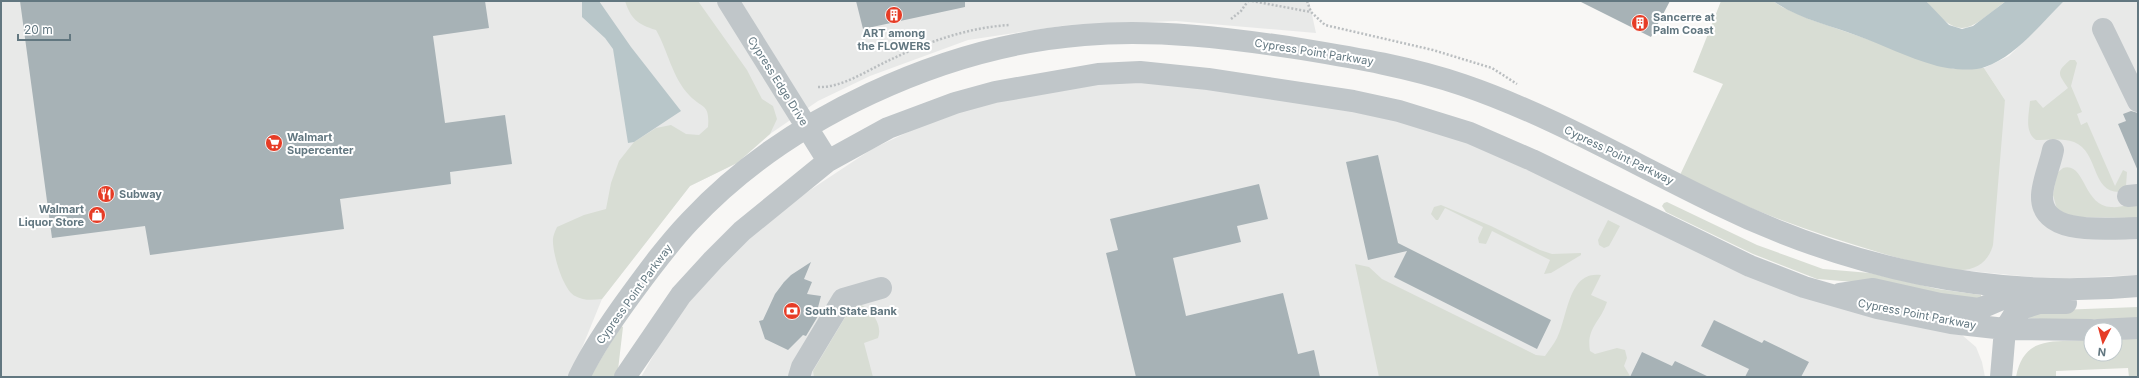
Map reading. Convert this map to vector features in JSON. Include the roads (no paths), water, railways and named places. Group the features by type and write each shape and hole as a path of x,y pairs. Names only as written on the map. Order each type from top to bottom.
{"street":[{"name":"Cypress Edge Drive","path":"728,1 828,161"},
{"path":"2103,29 2138,101"},
{"name":"Cypress Point Parkway","path":"579,377 601,338 627,300 652,266 691,220 752,166 807,126 856,100 916,74 973,55 1036,41 1085,35 1152,33 1234,39 1382,63 1457,83 1546,119 1718,205 1817,247 1862,261 1915,273 2011,287 2070,289 2138,286"},
{"name":"Cypress Point Parkway","path":"625,377 681,296 713,260 742,231 828,161 888,128 955,103 995,92 1098,74 1140,72 1208,79 1353,101 1399,111 1470,133 1532,160 1750,266 1804,287 1833,296 1877,308 1951,323 2005,329 2083,330"},
{"path":"2053,150 2042,196 2049,215 2067,226 2096,229 2138,228"},
{"path":"1833,296 1873,289 1940,304 1979,309 2000,300 2011,287"},
{"path":"800,377 802,367 843,299 881,288"},
{"path":"2001,377 2005,329 2017,310 2039,303 2112,302 2138,299"},
{"path":"2123,329 2138,328"}],"place":[{"name":"ART among the FLOWERS","path":"894,15"},
{"name":"Sancerre at Palm Coast","path":"1640,23"},
{"name":"Walmart Supercenter","path":"274,143"},
{"name":"Subway","path":"106,194"},
{"name":"Walmart Liquor Store","path":"97,215"},
{"name":"South State Bank","path":"792,311"}]}
